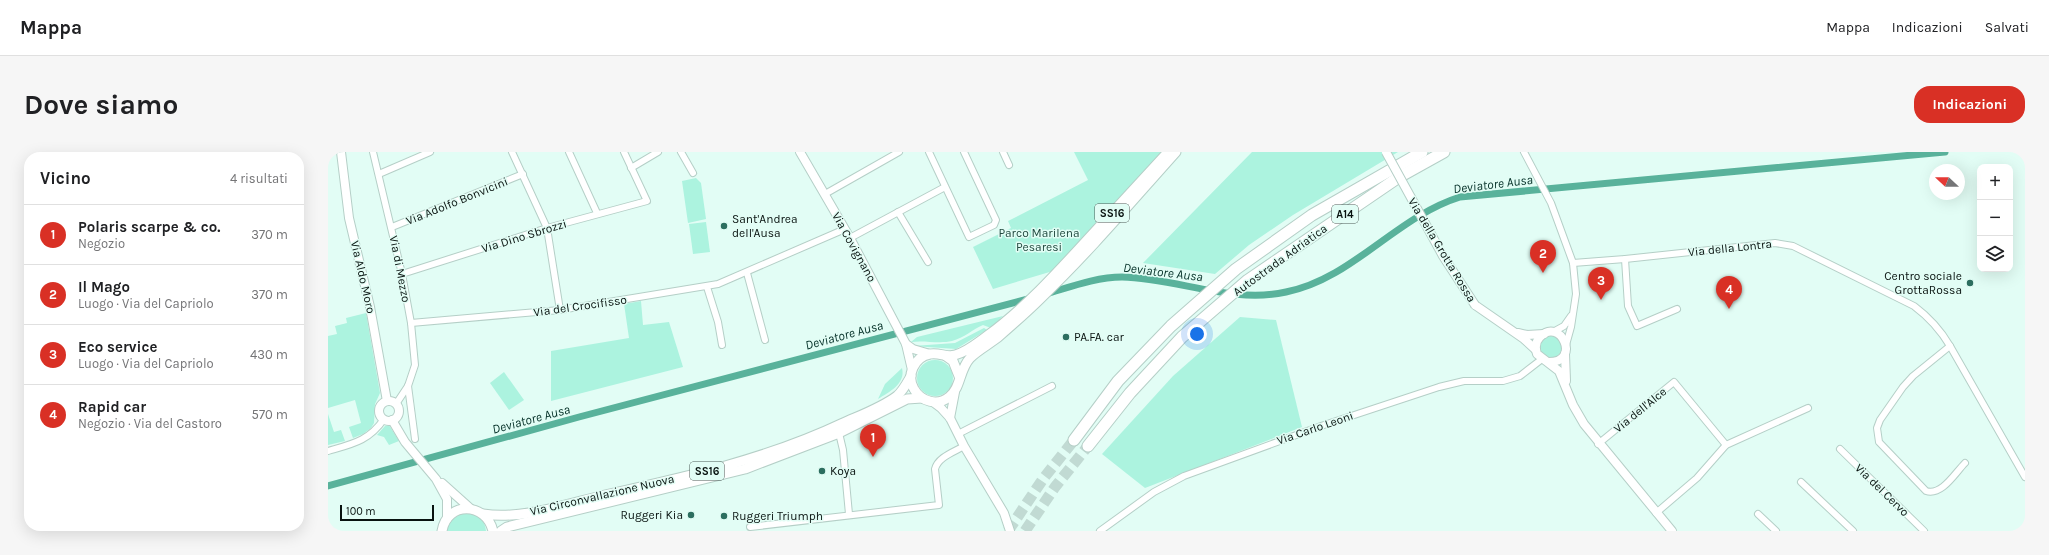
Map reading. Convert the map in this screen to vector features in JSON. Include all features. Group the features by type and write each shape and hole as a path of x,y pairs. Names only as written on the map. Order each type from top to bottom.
{"highway":[{"name":"Autostrada Adriatica","path":"1074,440 1118,381 1193,305 1236,269 1312,215 1422,152"},
{"name":"Autostrada Adriatica","path":"1088,446 1130,393 1182,337 1248,280 1399,177 1444,152"}],"main road":[{"name":"SS16","path":"930,354 952,356 968,350 1017,316 1168,152"},
{"name":"SS16","path":"955,392 959,376 970,359 1067,273 1176,152"},
{"name":"Via Circonvallazione Nuova","path":"483,514 498,516 514,515 551,508 677,479 764,455 812,437 887,402 898,395 916,362 930,354"},
{"path":"946,356 955,364 959,376"},
{"path":"911,373 913,389 922,398 932,402 945,400 955,392"},
{"name":"Via Circonvallazione Nuova","path":"501,531 507,527 553,515 734,472 840,433 907,399 922,398"},
{"name":"SS16","path":"471,509 483,514"},
{"path":"437,531 458,510 471,509"},
{"path":"483,514 490,521 494,531"}],"street":[{"name":"Via Aldo Moro","path":"341,152 349,218 370,307 387,401"},
{"name":"Via di Mezzo","path":"374,152 402,274 411,324 415,365 408,386 396,404"},
{"path":"379,174 430,152"},
{"path":"512,152 547,228 560,310"},
{"path":"569,152 597,213"},
{"path":"624,152 631,168 658,152"},
{"path":"681,152 693,174"},
{"name":"Via Covignano","path":"800,152 850,238 906,344 911,373"},
{"path":"825,194 899,152"},
{"path":"929,152 967,235 971,236 994,225 996,219 964,152"},
{"path":"1003,152 1009,165"},
{"name":"Via della Grotta Rossa","path":"1386,152 1443,256 1475,305 1492,319 1515,332 1536,350"},
{"path":"1524,152 1549,200 1573,263 1576,294 1565,354 1566,386"},
{"name":"Via Dino Sbrozzi","path":"402,274 597,213 646,201 631,168"},
{"name":"Via Adolfo Bonvicini","path":"392,228 523,174"},
{"path":"850,238 946,188"},
{"path":"898,212 928,262"},
{"name":"Via del Crocifisso","path":"411,324 560,310 707,286 747,273 845,229"},
{"name":"Via della Lontra","path":"1573,263 1775,243 1793,246 1914,306 1929,317 1940,329 2025,477"},
{"path":"1625,259 1628,306 1638,326 1678,309"},
{"path":"747,273 765,340"},
{"path":"707,286 718,322 722,345"},
{"path":"1573,312 1564,326 1553,332 1544,334 1537,340 1536,350 1545,361 1559,371 1573,404 1598,444 1672,531"},
{"name":"Via della Grotta Rossa","path":"1515,332 1527,335 1544,334"},
{"path":"1553,332 1562,336 1566,345"},
{"path":"906,344 914,349 930,354"},
{"path":"1950,346 1903,387 1880,420 1877,428 1879,442 1926,491 1931,493 1940,490 1965,463"},
{"path":"1545,361 1558,361 1565,354"},
{"name":"Via Carlo Leoni","path":"1100,531 1154,492 1184,476 1321,426 1439,387 1464,381 1503,381 1520,376 1545,361"},
{"name":"Via dell'Alce","path":"1598,444 1674,382 1726,445"},
{"name":"Via di Mezzo","path":"408,386 415,439"},
{"path":"958,434 1052,386"},
{"path":"950,418 955,392"},
{"path":"328,451 350,445 368,437 388,420 398,415 399,409 396,404 387,401 380,407 380,414 388,420 436,479 471,509"},
{"path":"932,402 950,418 964,446 1004,513 1010,531"},
{"path":"1656,512 1698,478 1726,445 1808,408"},
{"path":"840,433 849,514"},
{"path":"750,527 849,514 939,505 935,469 936,464 940,460 964,446"},
{"name":"Via del Cervo","path":"1840,449 1924,531"},
{"path":"436,479 446,499 444,524"},
{"path":"1802,482 1853,531"},
{"path":"1758,514 1776,531"}],"green space":[{"name":"Parco Marilena Pesaresi","path":"1074,152 1163,152 1053,271 993,289 973,247 1011,228 1008,221 1088,180"},
{"path":"1252,152 1398,152 1293,215 1249,245 1215,274 1143,263"},
{"path":"696,178 701,183 706,219 688,223 682,181"},
{"path":"706,222 710,252 693,254 689,224"},
{"path":"641,301 643,325 669,322 683,367 551,401 551,351 629,338 624,304"},
{"path":"366,313 380,393 375,404 374,423 371,428 363,434 353,438 349,427 361,423 355,400 328,408 328,336 337,334 335,326 347,323 346,318"},
{"path":"1003,316 991,328 983,325 952,341 911,342 917,337"},
{"path":"1240,317 1276,320 1302,427 1145,488 1102,454 1173,376"},
{"path":"984,328 987,330 956,349 913,346 955,343"},
{"path":"1551,336 1559,339 1562,347 1559,355 1551,358 1543,355 1540,347 1543,339"},
{"path":"935,360 948,365 953,378 948,391 935,396 922,391 917,378 922,365"},
{"path":"902,368 903,374 896,387 878,399 885,384"},
{"path":"504,372 524,400 509,410 490,383"},
{"path":"328,414 334,432 341,430 345,441 328,445"},
{"path":"389,425 399,441 389,445 384,437 377,435 385,426"},
{"path":"468,512 483,521 486,531 447,531 454,518"}],"waterway":[{"name":"Deviatore Ausa","path":"1046,294 1112,277 1143,278 1224,293 1245,295 1265,295 1286,292 1310,285 1332,274 1353,262 1415,218 1437,206 1460,197 1945,152"},
{"name":"Deviatore Ausa","path":"328,486 579,417 1032,298"},
{"path":"328,525 336,531"}],"tunnel":[{"path":"1008,531 1043,479 1074,440"},
{"path":"1025,531 1055,487 1088,446"}],"place":[{"name":"Sant'Andrea dell'Ausa","path":"724,226"},
{"name":"Il Mago","path":"1543,273"},
{"name":"Centro sociale GrottaRossa","path":"1970,283"},
{"name":"Eco service","path":"1601,300"},
{"name":"Rapid car","path":"1729,309"},
{"name":"PA.FA. car","path":"1066,337"},
{"name":"Polaris scarpe & co.","path":"873,457"},
{"name":"Koya","path":"822,471"},
{"name":"Ruggeri Kia","path":"691,515"},
{"name":"Ruggeri Triumph","path":"724,516"}]}
